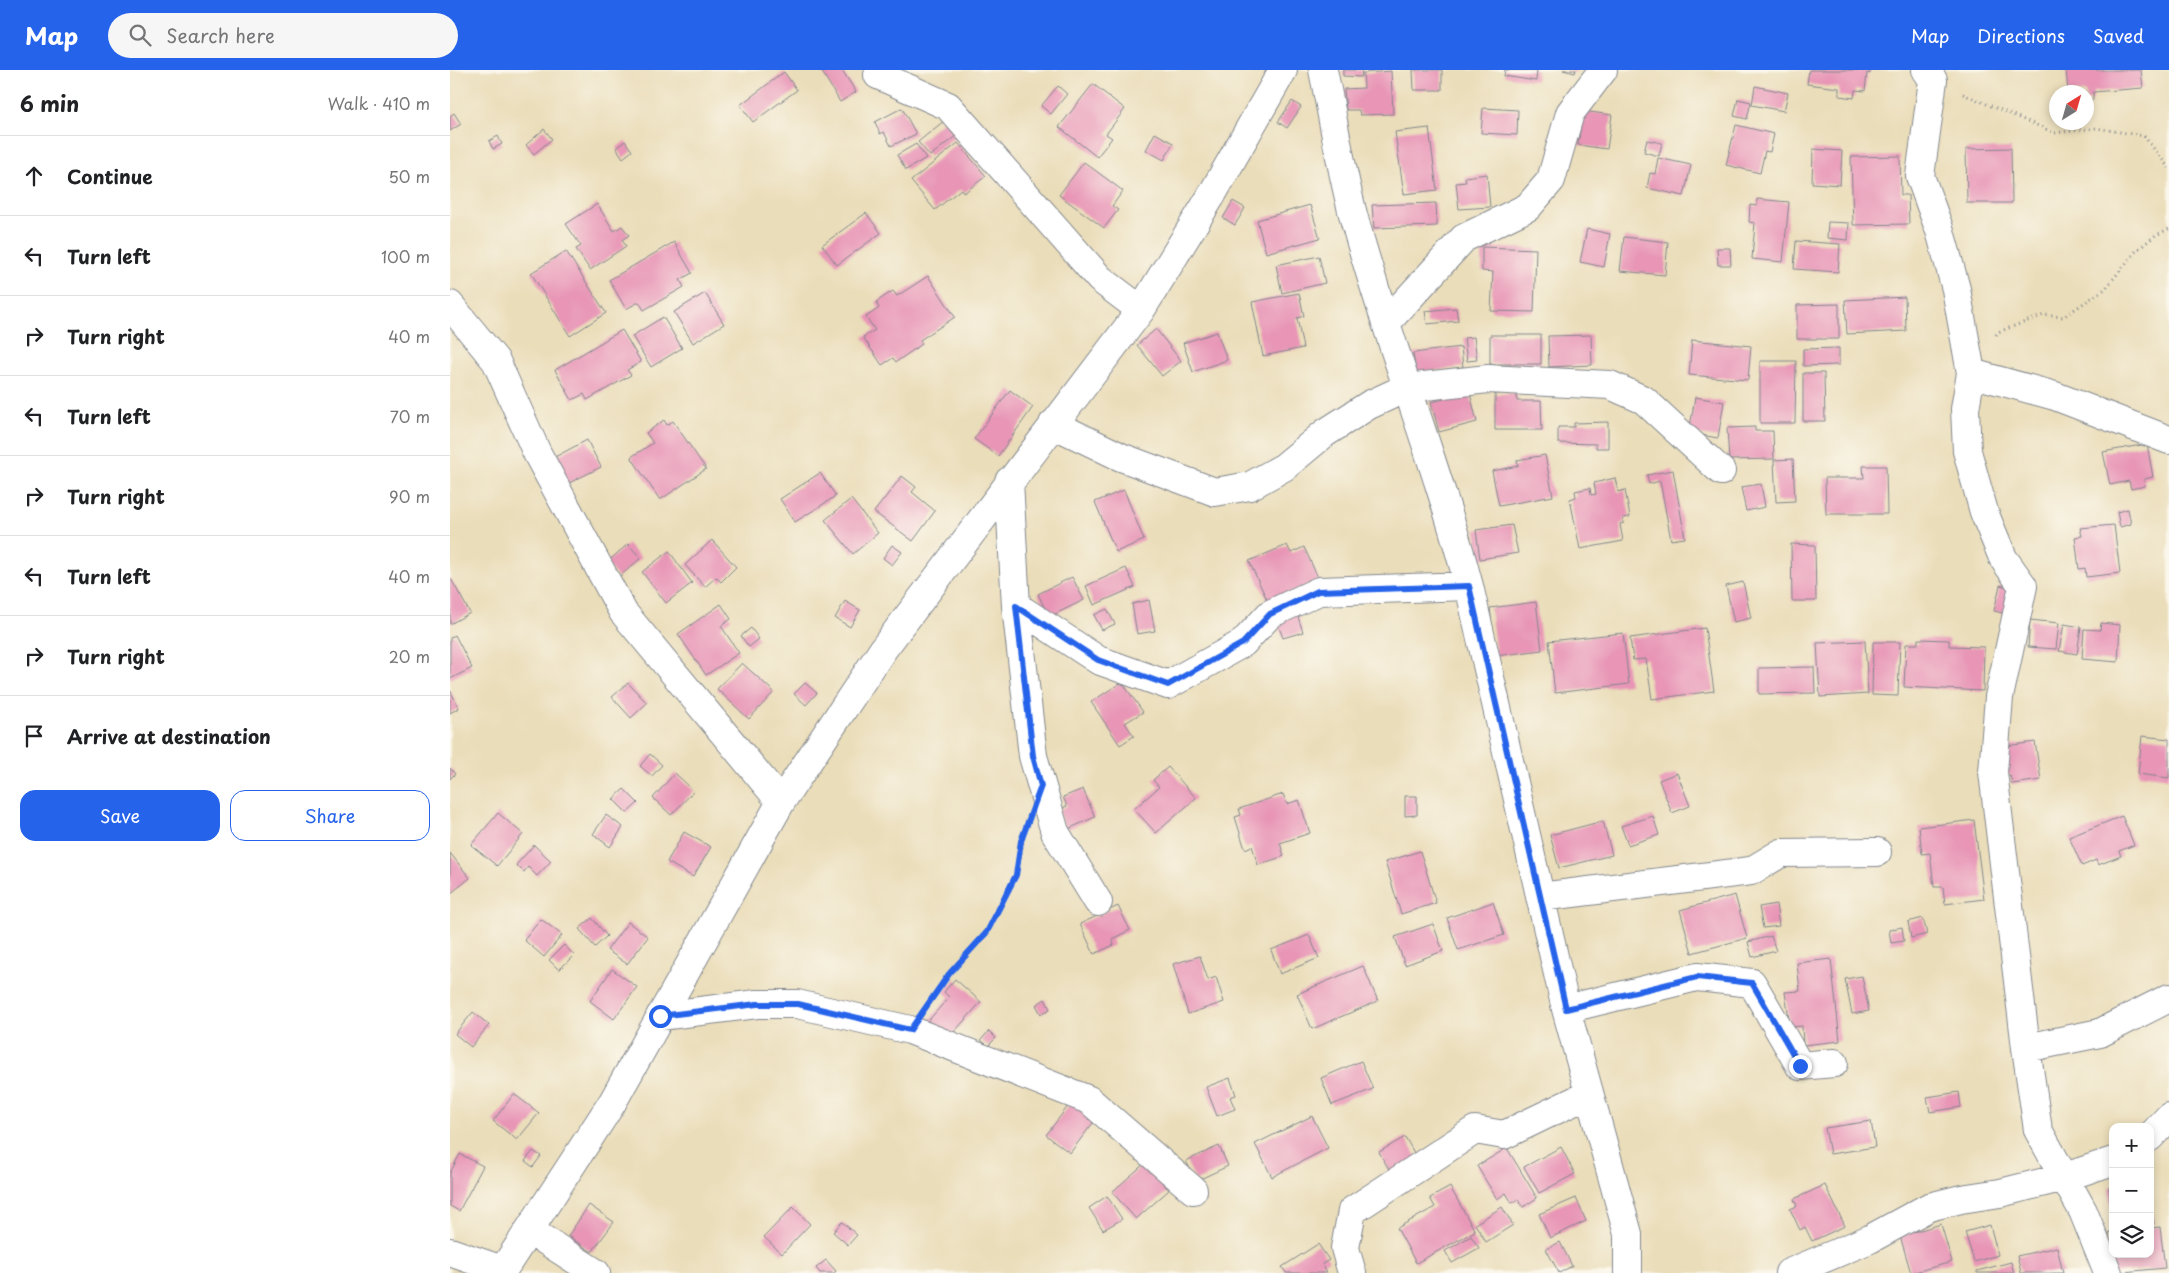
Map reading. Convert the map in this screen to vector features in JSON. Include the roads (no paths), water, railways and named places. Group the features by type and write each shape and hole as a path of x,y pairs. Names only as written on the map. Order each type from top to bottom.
{"street":[{"path":"450,1252 501,1272 612,1103 781,802 884,648 1009,481 1141,310 1210,198 1283,70"},
{"path":"1323,70 1356,227 1406,388 1453,525 1469,586 1566,1009 1628,1234 1628,1273"},
{"path":"1386,323 1464,238 1528,207 1551,180 1570,113 1603,70"},
{"path":"878,75 948,106 1100,279 1141,310"},
{"path":"1930,75 1920,176 1940,232 1956,288 1971,373 1965,409 1967,451 1984,512 2003,558 2023,586 1999,697 1993,772 2026,1048 2038,1130 2048,1152 2065,1177 2083,1211 2108,1273"},
{"path":"450,305 496,361 537,453 622,612 781,802"},
{"path":"1971,373 2055,396 2169,440"},
{"path":"1053,424 1121,457 1215,492 1250,486 1276,472 1326,433 1362,410 1406,388 1488,378 1610,385 1644,400 1721,471"},
{"path":"1009,481 1016,606 1033,756 1054,832 1098,902"},
{"path":"1016,606 1098,660 1168,685 1243,643 1270,614 1318,591 1469,586"},
{"path":"1540,897 1751,871 1781,852 1877,852"},
{"path":"1566,1009 1697,977 1752,983 1800,1066 1834,1063"},
{"path":"660,1016 757,1004 798,1004 910,1030 1089,1100 1193,1190"},
{"path":"2026,1048 2100,1033 2165,1010"},
{"path":"1352,1273 1345,1248 1352,1211 1475,1130 1504,1135 1589,1094"},
{"path":"2154,1133 2169,1117"},
{"path":"1790,1273 1870,1239 1929,1207 2065,1177 2109,1162"},
{"path":"528,1230 596,1273"}]}
